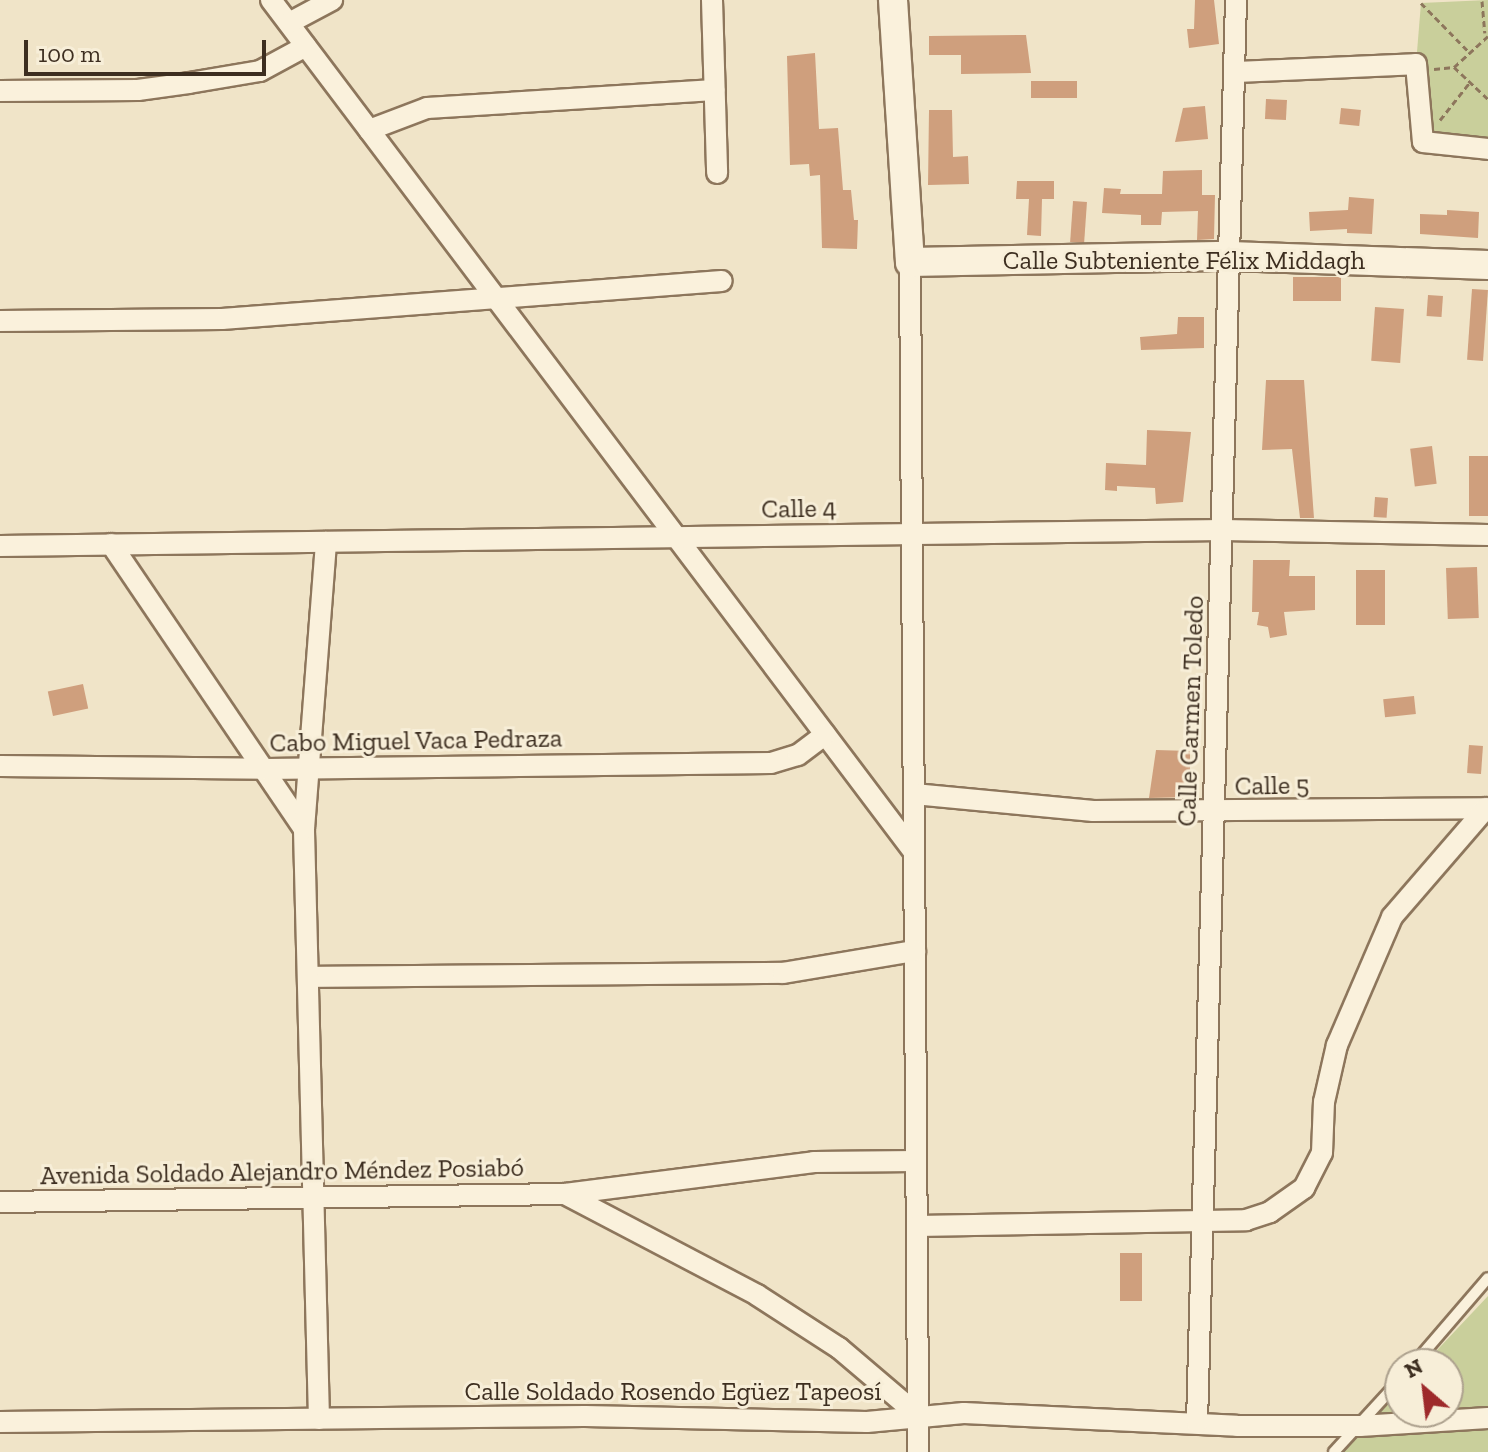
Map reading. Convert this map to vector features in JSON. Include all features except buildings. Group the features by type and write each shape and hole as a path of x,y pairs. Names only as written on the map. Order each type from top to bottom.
{"main road":[{"path":"893,0 910,262"},
{"name":"Calle Subteniente Félix Middagh","path":"910,262 1230,256 1488,265"}],"street":[{"path":"271,0 914,852"},
{"path":"289,23 332,0"},
{"path":"712,0 717,173"},
{"name":"Calle Carmen Toledo","path":"1197,1423 1236,0"},
{"path":"0,91 138,90 189,83 260,71 306,46"},
{"path":"1235,72 1416,64 1423,142 1488,149"},
{"path":"369,130 427,108 714,90"},
{"path":"910,262 918,1452"},
{"path":"0,321 137,316 222,319 722,281"},
{"name":"Calle 4","path":"0,546 1223,530 1488,535"},
{"path":"319,1419 304,829 326,542"},
{"path":"111,544 304,829"},
{"name":"Cabo Miguel Vaca Pedraza","path":"0,766 309,769 771,763 798,755 825,735"},
{"name":"Calle 5","path":"914,794 1093,811 1212,813 1487,808"},
{"path":"917,1226 1246,1220 1270,1212 1304,1188 1322,1153 1324,1102 1337,1045 1392,917 1487,808"},
{"path":"308,977 783,973 915,951"},
{"name":"Avenida Soldado Alejandro Méndez Posiabó","path":"5,1200 565,1194 814,1162 916,1161"},
{"path":"565,1194 757,1295 839,1348 918,1415"},
{"name":"Calle Soldado Rosendo Egüez Tapeosí","path":"0,1422 585,1416 867,1422 918,1415 1360,1426 1488,1418"}],"lane":[{"path":"1428,1348 1488,1278"},
{"path":"1334,1452 1384,1398"}],"path":[{"path":"1482,1 1487,35 1454,67 1488,99"},
{"path":"1421,3 1469,52"},
{"path":"1423,142 1470,82"}],"green space":[{"path":"1488,0 1488,143 1423,142 1416,64 1421,3"},
{"path":"1488,1296 1488,1452 1340,1452 1384,1407 1384,1428 1464,1428 1464,1348 1439,1348"}]}
